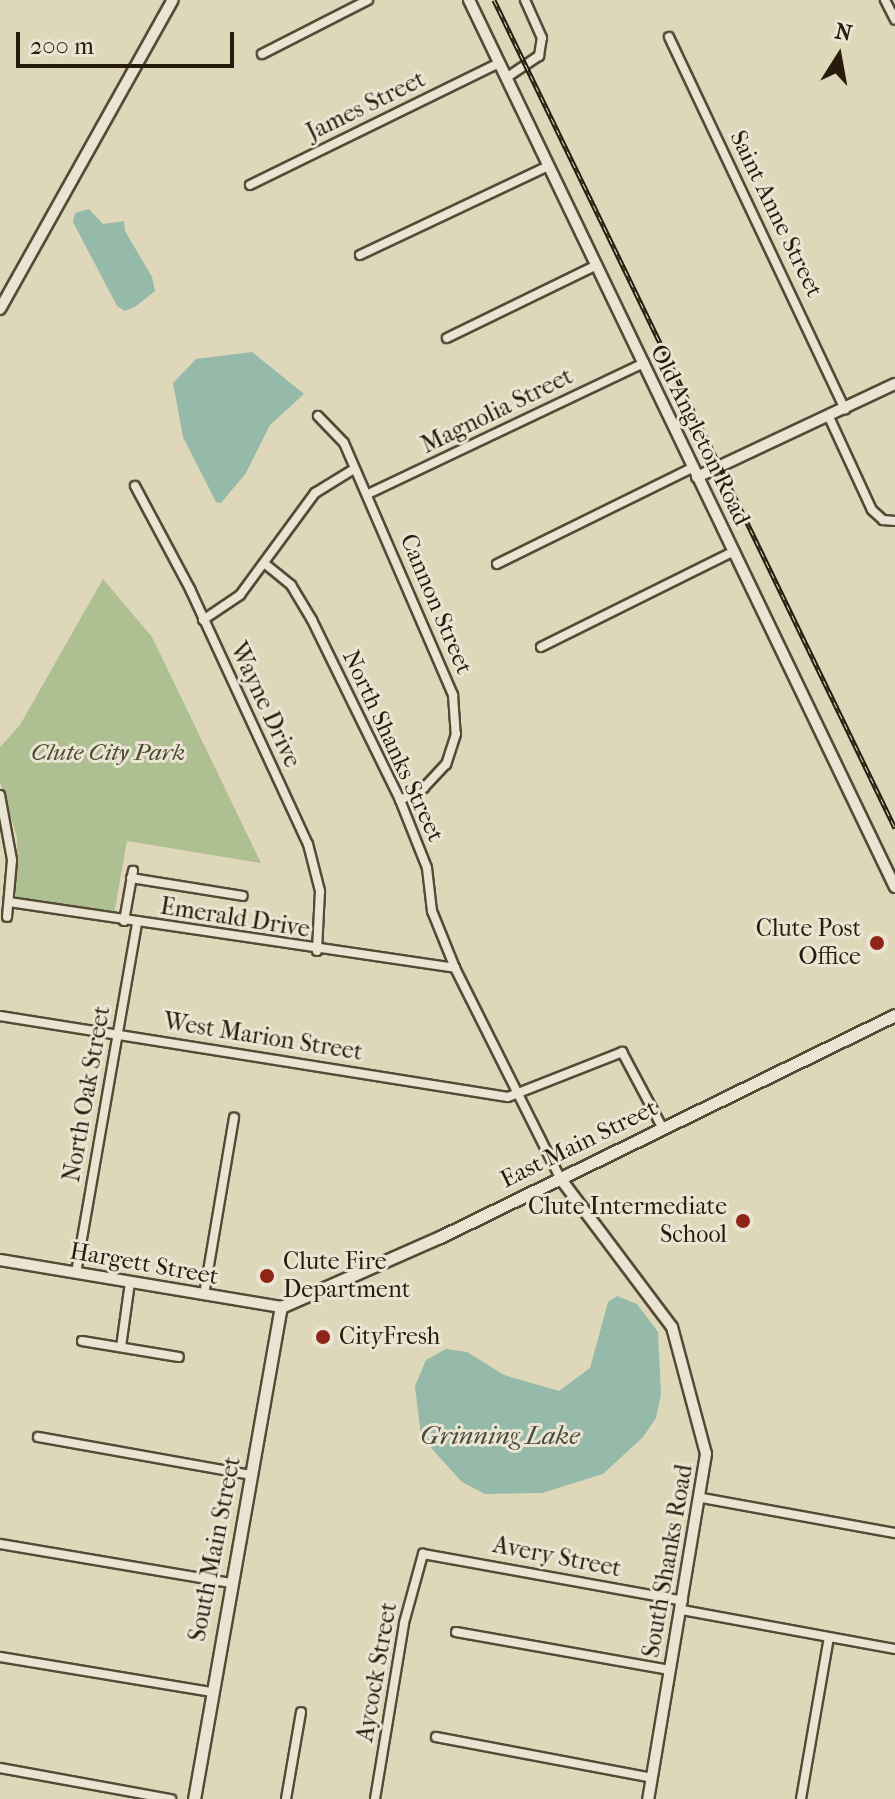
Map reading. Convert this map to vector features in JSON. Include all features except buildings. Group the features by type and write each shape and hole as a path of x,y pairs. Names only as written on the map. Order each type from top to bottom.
{"main road":[{"name":"East Main Street","path":"281,1307 560,1178 895,1015"},
{"name":"South Main Street","path":"194,1799 281,1307"}],"street":[{"path":"0,309 173,0"},
{"path":"262,54 368,0"},
{"name":"Old Angleton Road","path":"469,0 895,887"},
{"path":"506,78 539,56 542,38 525,0"},
{"path":"885,0 895,20"},
{"name":"Saint Anne Street","path":"669,37 845,409"},
{"name":"James Street","path":"250,185 499,63"},
{"path":"360,255 548,166"},
{"path":"447,338 597,265"},
{"name":"Magnolia Street","path":"368,494 644,363"},
{"path":"497,564 695,472 829,417 895,384"},
{"name":"Cannon Street","path":"318,416 337,433 368,494 453,695 456,718 446,764 424,788 400,800"},
{"path":"829,417 872,510 883,520 895,521"},
{"path":"203,620 240,595 304,505 354,469"},
{"name":"Wayne Drive","path":"135,486 203,620 308,844 320,891 317,951"},
{"path":"541,647 734,551"},
{"name":"North Shanks Street","path":"264,563 291,585 312,620 400,800 422,850 432,911 455,968 560,1178"},
{"path":"0,795 11,843 7,917"},
{"path":"124,921 132,874 243,896"},
{"name":"Emerald Drive","path":"9,902 317,951 455,968"},
{"name":"North Oak Street","path":"76,1273 137,923"},
{"name":"West Marion Street","path":"0,1016 519,1096"},
{"path":"519,1096 622,1052 662,1127"},
{"path":"204,1295 234,1118"},
{"name":"South Shanks Road","path":"560,1178 672,1327 706,1454 702,1498 648,1799"},
{"name":"Hargett Street","path":"0,1260 281,1307"},
{"path":"121,1347 130,1282"},
{"path":"82,1341 179,1357"},
{"path":"38,1437 251,1475"},
{"path":"702,1498 895,1533"},
{"path":"0,1544 230,1583"},
{"name":"Avery Street","path":"423,1554 895,1649"},
{"name":"Aycock Street","path":"375,1799 404,1623 423,1554"},
{"path":"456,1632 670,1670"},
{"path":"801,1799 829,1637"},
{"path":"0,1657 211,1692"},
{"path":"286,1799 301,1712"},
{"path":"436,1737 652,1778"},
{"path":"0,1768 171,1799"}],"green space":[{"name":"Clute City Park","path":"103,579 152,637 261,863 127,841 114,914 16,897 17,837 0,782 0,747 20,725"}],"water":[{"path":"89,209 103,224 124,221 125,231 152,277 155,291 135,307 125,311 117,306 73,222 75,213"},
{"path":"252,352 304,394 270,425 246,473 221,503 216,502 183,437 173,383 196,359"},
{"name":"Grinning Lake","path":"617,1296 637,1304 658,1332 661,1394 656,1418 643,1437 603,1474 542,1493 485,1494 462,1482 421,1437 415,1386 426,1360 446,1349 467,1352 504,1375 559,1391 590,1368 608,1302"}],"railway":[{"path":"494,0 895,828"}],"place":[{"name":"Clute Post Office","path":"877,943"},
{"name":"Clute Intermediate School","path":"743,1221"},
{"name":"Clute Fire Department","path":"267,1276"},
{"name":"CityFresh","path":"323,1337"}]}
